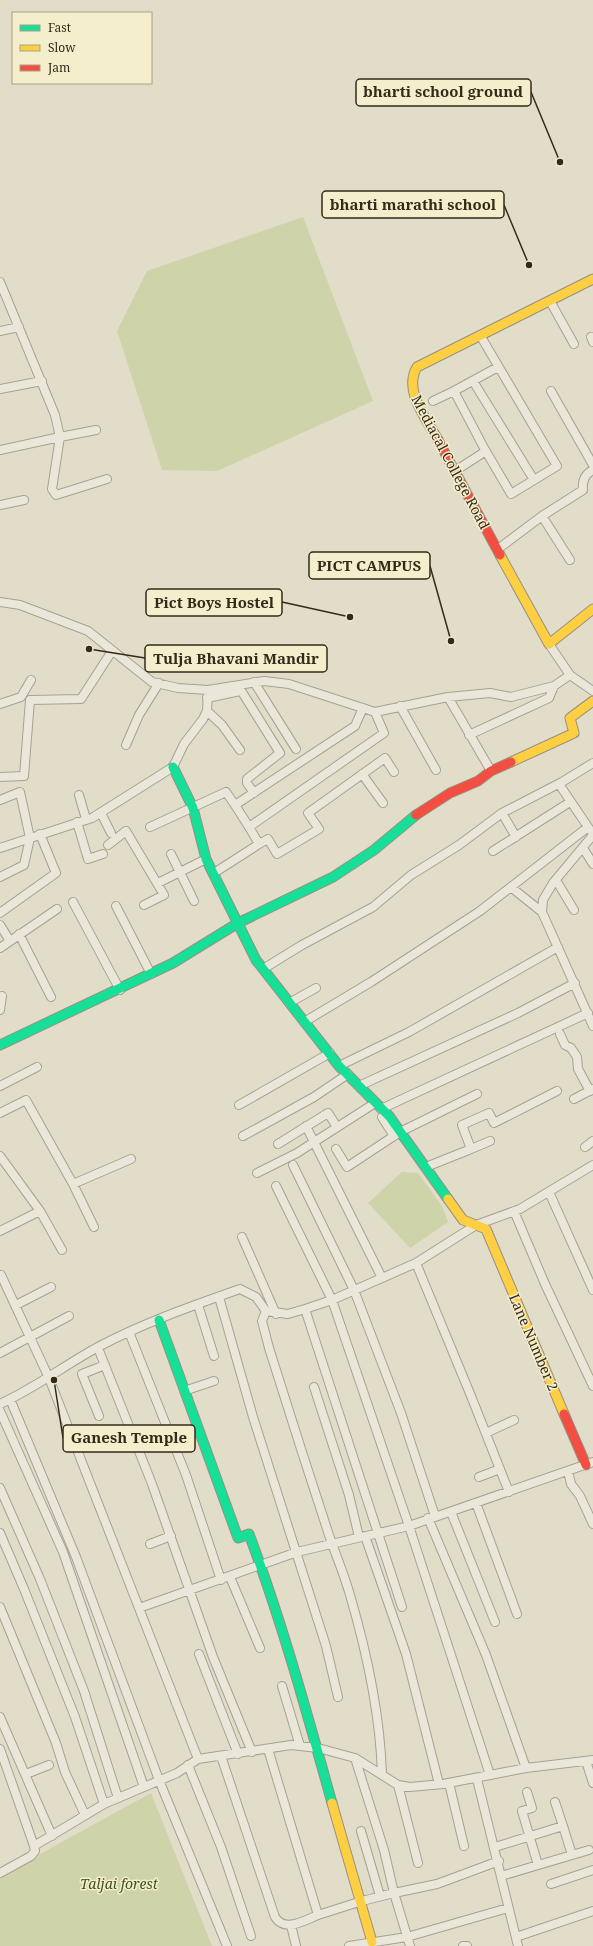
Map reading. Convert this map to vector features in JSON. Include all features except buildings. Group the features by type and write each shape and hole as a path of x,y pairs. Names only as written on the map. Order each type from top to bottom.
{"street":[{"name":"Mediacal College Road","path":"549,644 420,407 411,386 411,375 417,367 593,279"},
{"path":"0,282 55,415 60,437 52,489 56,495 107,479"},
{"path":"550,300 574,344"},
{"path":"0,331 19,327"},
{"path":"454,391 511,494 557,466 480,335"},
{"path":"433,401 498,367"},
{"path":"0,389 42,381"},
{"path":"473,381 534,480"},
{"path":"551,391 593,465"},
{"path":"0,450 96,430"},
{"path":"454,469 485,449"},
{"path":"498,549 542,516 583,490 582,485 586,475 593,470"},
{"path":"0,505 24,500"},
{"path":"542,516 570,560"},
{"path":"0,602 20,605 88,631 152,682 178,688 208,690 254,682 289,684 375,712 448,697 490,693 511,697 554,686 570,675"},
{"path":"592,611 549,644 570,675 593,691"},
{"path":"0,777 24,776 30,700 81,698 112,651"},
{"path":"0,704 21,697 31,680"},
{"path":"254,682 296,749"},
{"path":"126,745 138,715 159,683"},
{"path":"469,735 549,698 554,686"},
{"path":"0,848 101,813 173,767 184,744 203,719 207,711 208,690"},
{"path":"207,698 240,691 242,692 280,753 247,779 247,783 254,793"},
{"path":"448,697 491,771"},
{"path":"0,1045 120,990 173,963 238,923 280,904 333,877 374,850 418,813 450,793 478,781 491,771 574,733 570,718 593,701"},
{"path":"400,706 436,770"},
{"path":"235,805 354,726 363,708"},
{"path":"207,711 222,725 240,750"},
{"path":"249,827 384,733 375,712"},
{"path":"214,873 268,839 277,854 319,829 308,813 385,758 394,772"},
{"path":"263,969 302,945 373,907 411,875 459,845 502,813 559,784 593,763"},
{"name":"Lane Number 2","path":"173,767 193,808 206,859 263,969 340,1066 380,1109 389,1116 397,1134 426,1167 463,1220 486,1229 590,1463"},
{"path":"362,774 383,803"},
{"path":"542,912 543,900 556,880 593,835 559,784"},
{"path":"0,800 20,792 30,838 24,865 0,877"},
{"path":"150,827 226,792 260,844"},
{"path":"79,795 86,819"},
{"path":"493,851 570,802"},
{"path":"101,813 111,833"},
{"path":"502,813 516,837"},
{"path":"77,822 88,859 103,854"},
{"path":"304,1022 453,930 512,888 588,827"},
{"path":"108,845 126,831 158,883 164,895 144,905"},
{"path":"0,913 56,873 40,834"},
{"path":"582,848 593,864"},
{"path":"171,854 194,901"},
{"path":"158,883 206,859"},
{"path":"556,880 574,910"},
{"path":"512,888 542,912 593,1026"},
{"path":"73,902 120,990"},
{"path":"116,906 151,974"},
{"path":"0,948 57,909"},
{"path":"0,925 10,941"},
{"path":"19,934 51,997"},
{"path":"340,1066 409,1032 558,947"},
{"path":"359,1086 518,1013 575,983"},
{"path":"289,1003 316,988"},
{"path":"0,1010 2,996"},
{"path":"257,1173 314,1142 337,1127 380,1109 588,1013"},
{"path":"560,1034 565,1044 571,1048 576,1057 578,1070 591,1090 574,1099"},
{"path":"239,1105 330,1053"},
{"path":"0,1086 37,1067"},
{"path":"243,1136 314,1097 348,1074"},
{"path":"471,1149 462,1125 488,1113 494,1123 557,1091"},
{"path":"336,1149 346,1167 397,1134 476,1094"},
{"path":"0,1114 26,1100 73,1184 94,1227"},
{"path":"278,1144 328,1113 337,1127"},
{"path":"306,1126 382,1278"},
{"path":"426,1167 490,1141"},
{"path":"585,1147 593,1142"},
{"path":"0,1156 40,1211 62,1250"},
{"path":"73,1184 131,1159"},
{"path":"293,1165 354,1290 401,1413 431,1517 486,1655 526,1768"},
{"path":"0,1404 129,1332 240,1289 256,1296 266,1311 276,1314 288,1314 332,1300 416,1263 476,1225 514,1211 593,1165"},
{"path":"276,1186 332,1300 409,1526 490,1775"},
{"path":"549,1192 593,1290"},
{"path":"0,1231 40,1211"},
{"path":"514,1211 545,1284 593,1386"},
{"path":"242,1237 276,1314"},
{"path":"416,1263 509,1492"},
{"path":"1,1275 49,1378 198,1759"},
{"path":"16,1305 51,1287"},
{"path":"219,1297 253,1417 326,1646 338,1698"},
{"path":"198,1305 214,1356"},
{"path":"305,1309 402,1607"},
{"path":"266,1311 262,1321 269,1348 332,1544 350,1594 362,1639 375,1699 381,1748 382,1774"},
{"path":"0,1353 69,1316"},
{"path":"159,1320 238,1538 249,1534 261,1566 318,1748 362,1901 372,1942"},
{"path":"129,1332 186,1475 221,1580"},
{"path":"98,1348 171,1536 213,1656 252,1752"},
{"path":"99,1416 82,1374 105,1365"},
{"path":"184,1391 214,1381"},
{"path":"314,1387 362,1537 406,1654 439,1784"},
{"path":"10,1399 76,1557 159,1780 227,1946"},
{"path":"0,1411 50,1528 63,1552 144,1787"},
{"path":"486,1433 514,1420"},
{"path":"139,1608 297,1552 409,1526 431,1517 509,1492 590,1463"},
{"path":"479,1477 500,1469"},
{"path":"568,1471 571,1484 580,1496 593,1524"},
{"path":"0,1488 40,1579 84,1691 118,1798"},
{"path":"476,1503 517,1614"},
{"path":"450,1512 495,1622"},
{"path":"0,1533 75,1717 104,1804"},
{"path":"150,1544 171,1536"},
{"path":"230,1577 260,1648"},
{"path":"0,1607 56,1743 65,1772 85,1815"},
{"path":"199,1654 238,1754"},
{"path":"282,1686 300,1746"},
{"path":"0,1716 52,1836"},
{"path":"34,1846 104,1804 176,1773 198,1759 291,1745 318,1748 355,1758 398,1785 410,1787 477,1779 526,1768 589,1760 593,1783"},
{"path":"0,1749 35,1851 32,1856 0,1873"},
{"path":"268,1749 318,1915"},
{"path":"221,1756 275,1917 285,1926 380,1896 437,1884 499,1861"},
{"path":"355,1758 384,1850 394,1893 410,1946"},
{"path":"26,1774 49,1765"},
{"path":"188,1765 221,1848 251,1936"},
{"path":"477,1779 499,1861 508,1908 518,1946"},
{"path":"449,1783 464,1846"},
{"path":"398,1785 418,1862"},
{"path":"527,1792 532,1808 522,1811 538,1865"},
{"path":"555,1802 564,1826 572,1855"},
{"path":"495,1848 564,1826"},
{"path":"361,1831 380,1896"},
{"path":"501,1876 589,1850"},
{"path":"551,1884 593,1870"},
{"path":"350,1946 407,1937 508,1908"},
{"path":"516,1937 593,1911"},
{"path":"291,1925 296,1946"}],"green space":[{"path":"303,217 373,401 217,471 162,470 117,331 147,271"},
{"path":"402,1172 418,1173 442,1206 448,1222 410,1248 368,1203"},
{"name":"Taljai forest","path":"151,1793 212,1946 0,1946 0,1876"}],"traffic: fast":[{"path":"173,767 193,808 206,859 256,960 339,1066 389,1116 448,1199"},
{"path":"0,1045 173,963 238,923 333,877 374,850 416,815"},
{"path":"159,1320 238,1538 249,1534 261,1567 294,1668 332,1803"}],"traffic: slow":[{"path":"438,440 422,414 414,395 413,376 417,367 593,279"},
{"path":"500,555 549,644 593,609"},
{"path":"511,762 574,733 570,718 593,701"},
{"path":"448,1199 463,1220 486,1229 564,1414"},
{"path":"332,1803 372,1942"}],"traffic: jam":[{"path":"438,440 500,555"},
{"path":"416,815 450,793 478,781 491,771 511,762"},
{"path":"564,1414 586,1465"}],"place":[{"name":"bharti school ground","path":"560,162"},
{"name":"bharti marathi school","path":"529,265"},
{"name":"Pict Boys Hostel","path":"350,617"},
{"name":"PICT CAMPUS","path":"451,641"},
{"name":"Tulja Bhavani Mandir","path":"89,649"},
{"name":"Ganesh Temple","path":"54,1380"}]}
